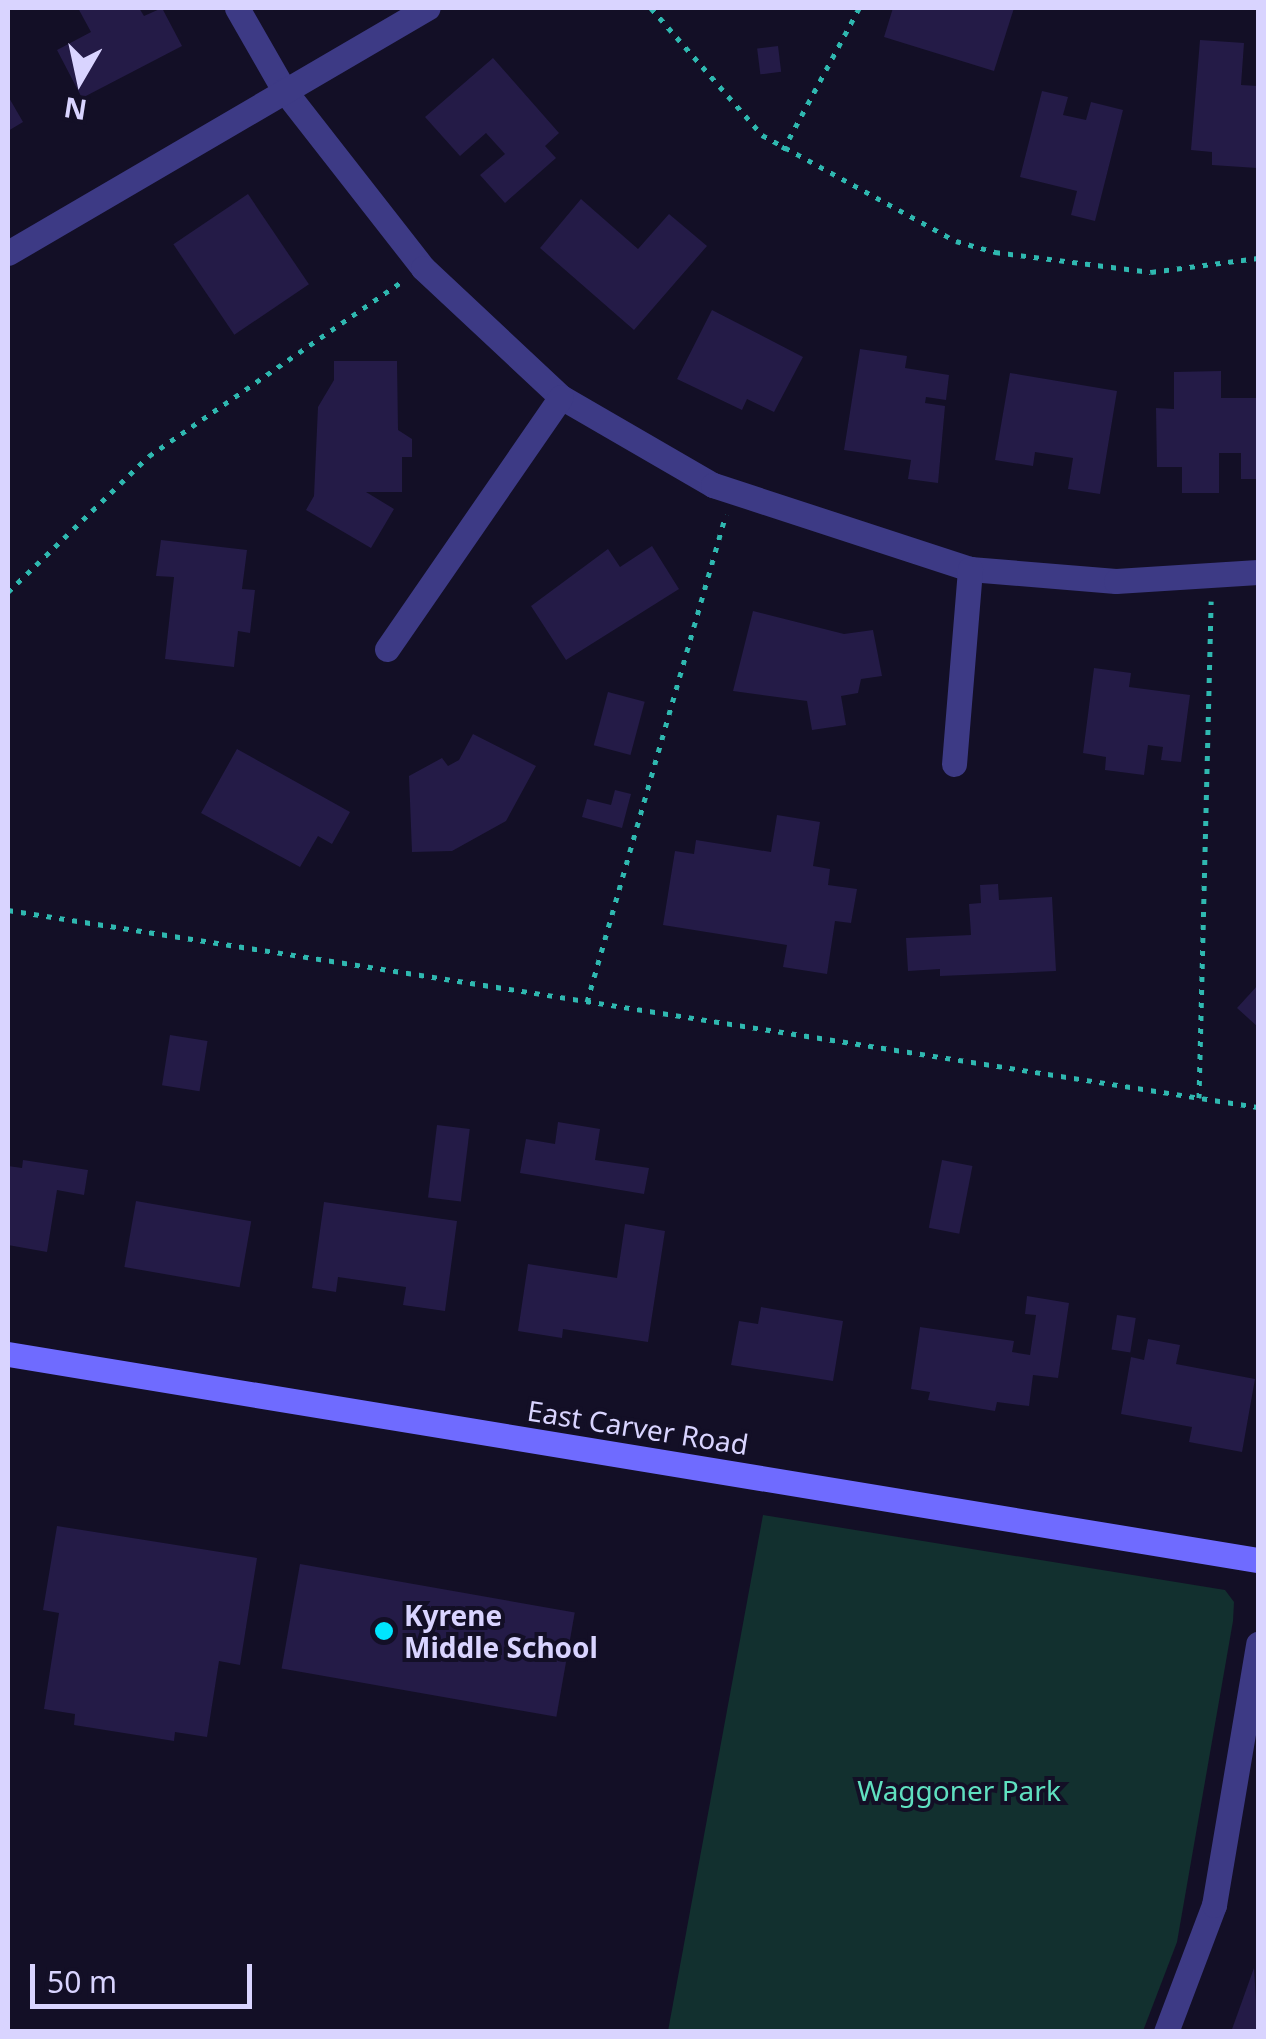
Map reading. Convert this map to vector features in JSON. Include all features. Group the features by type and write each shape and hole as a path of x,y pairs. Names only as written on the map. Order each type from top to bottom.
{"street":[{"path":"238,8 284,90 423,268 561,397 735,493 970,569 1116,581 1258,572"},
{"path":"8,252 428,8"},
{"path":"387,649 561,397"},
{"path":"954,764 970,569"},
{"name":"East Carver Road","path":"8,1354 1258,1560"},
{"path":"1166,2032 1214,1905 1258,1644"}],"path":[{"path":"651,8 762,136 956,241 996,252 1151,272 1258,258"},
{"path":"783,150 860,8"},
{"path":"8,592 149,456 423,268"},
{"path":"587,1002 735,493"},
{"path":"1199,1098 1212,576"},
{"path":"8,910 1258,1107"}],"green space":[{"name":"Waggoner Park","path":"763,1515 1225,1590 1234,1602 1177,1942 1143,2031 668,2031"}],"building":[{"path":"78,8 139,8 144,16 162,8 182,46 82,98 57,50 91,32"},
{"path":"893,8 1014,8 994,71 884,37"},
{"path":"1200,40 1244,43 1241,85 1258,86 1257,168 1212,165 1212,152 1191,150"},
{"path":"778,46 781,72 760,74 757,49"},
{"path":"493,58 559,133 545,146 556,158 505,203 480,175 505,154 486,133 460,156 425,117"},
{"path":"1042,91 1068,97 1063,115 1086,120 1091,102 1123,110 1095,221 1071,215 1077,191 1020,177"},
{"path":"8,96 23,122 8,131"},
{"path":"248,194 309,284 234,335 173,244"},
{"path":"581,199 638,249 669,214 707,246 634,330 540,248"},
{"path":"712,310 803,357 774,412 747,399 742,410 677,379"},
{"path":"860,349 907,356 905,368 949,375 946,400 926,397 925,403 945,406 938,483 908,479 911,460 844,450"},
{"path":"334,361 397,361 398,430 412,439 412,457 402,457 402,492 366,492 394,509 371,548 306,510 314,496 318,407 334,380"},
{"path":"1221,371 1221,398 1258,398 1258,479 1241,479 1241,453 1219,453 1219,493 1182,493 1182,467 1157,467 1156,408 1174,409 1174,372"},
{"path":"1010,373 1117,391 1100,494 1068,489 1073,458 1035,452 1033,466 995,460"},
{"path":"161,540 247,550 242,589 255,590 250,633 238,631 234,667 165,659 174,577 156,576"},
{"path":"652,546 679,589 566,660 531,606 608,549 620,567"},
{"path":"753,611 844,634 873,630 882,676 861,679 858,693 841,696 846,725 812,730 807,701 733,691"},
{"path":"1094,668 1131,673 1129,687 1190,695 1181,762 1161,760 1163,747 1148,745 1144,775 1105,770 1106,757 1083,753"},
{"path":"608,692 645,702 630,755 594,745"},
{"path":"473,734 536,766 506,821 452,851 412,852 409,776 442,758 448,766 459,760"},
{"path":"237,749 350,812 332,844 318,836 300,867 201,813"},
{"path":"615,790 631,794 622,828 582,817 587,799 611,805"},
{"path":"777,815 820,822 813,866 830,869 828,885 857,889 851,923 835,921 827,974 783,967 787,945 663,925 675,851 694,854 696,840 771,852"},
{"path":"998,884 999,900 1052,897 1056,971 940,976 940,969 908,971 906,938 971,935 969,904 981,903 980,885"},
{"path":"1258,985 1258,1027 1237,1008"},
{"path":"170,1035 208,1041 200,1091 162,1085"},
{"path":"558,1122 600,1129 595,1160 649,1168 644,1194 520,1173 526,1139 555,1144"},
{"path":"437,1125 470,1129 461,1201 428,1197"},
{"path":"23,1160 88,1170 84,1195 57,1190 47,1252 8,1245 8,1166 22,1168"},
{"path":"942,1160 972,1166 959,1234 929,1228"},
{"path":"136,1201 251,1221 240,1287 124,1267"},
{"path":"324,1202 457,1221 445,1311 403,1305 406,1287 338,1277 336,1292 312,1288"},
{"path":"625,1224 665,1231 648,1342 563,1329 562,1338 518,1331 528,1264 617,1278"},
{"path":"1027,1296 1069,1303 1058,1378 1033,1375 1029,1406 997,1402 995,1411 928,1400 930,1392 911,1389 920,1327 1014,1341 1012,1352 1030,1355 1036,1315 1025,1314"},
{"path":"761,1307 843,1321 833,1381 731,1365 739,1321 758,1324"},
{"path":"1117,1315 1136,1318 1130,1353 1112,1350"},
{"path":"1148,1339 1180,1345 1176,1364 1255,1379 1242,1452 1189,1442 1192,1427 1121,1414 1131,1357 1144,1360"},
{"path":"57,1526 257,1558 240,1665 219,1661 207,1737 175,1732 174,1741 74,1725 75,1714 44,1709 59,1613 43,1610"},
{"path":"300,1564 575,1612 556,1717 282,1668"},
{"path":"1254,1968 1258,2032 1231,2032"}],"place":[{"name":"Kyrene Middle School","path":"384,1631"}]}
